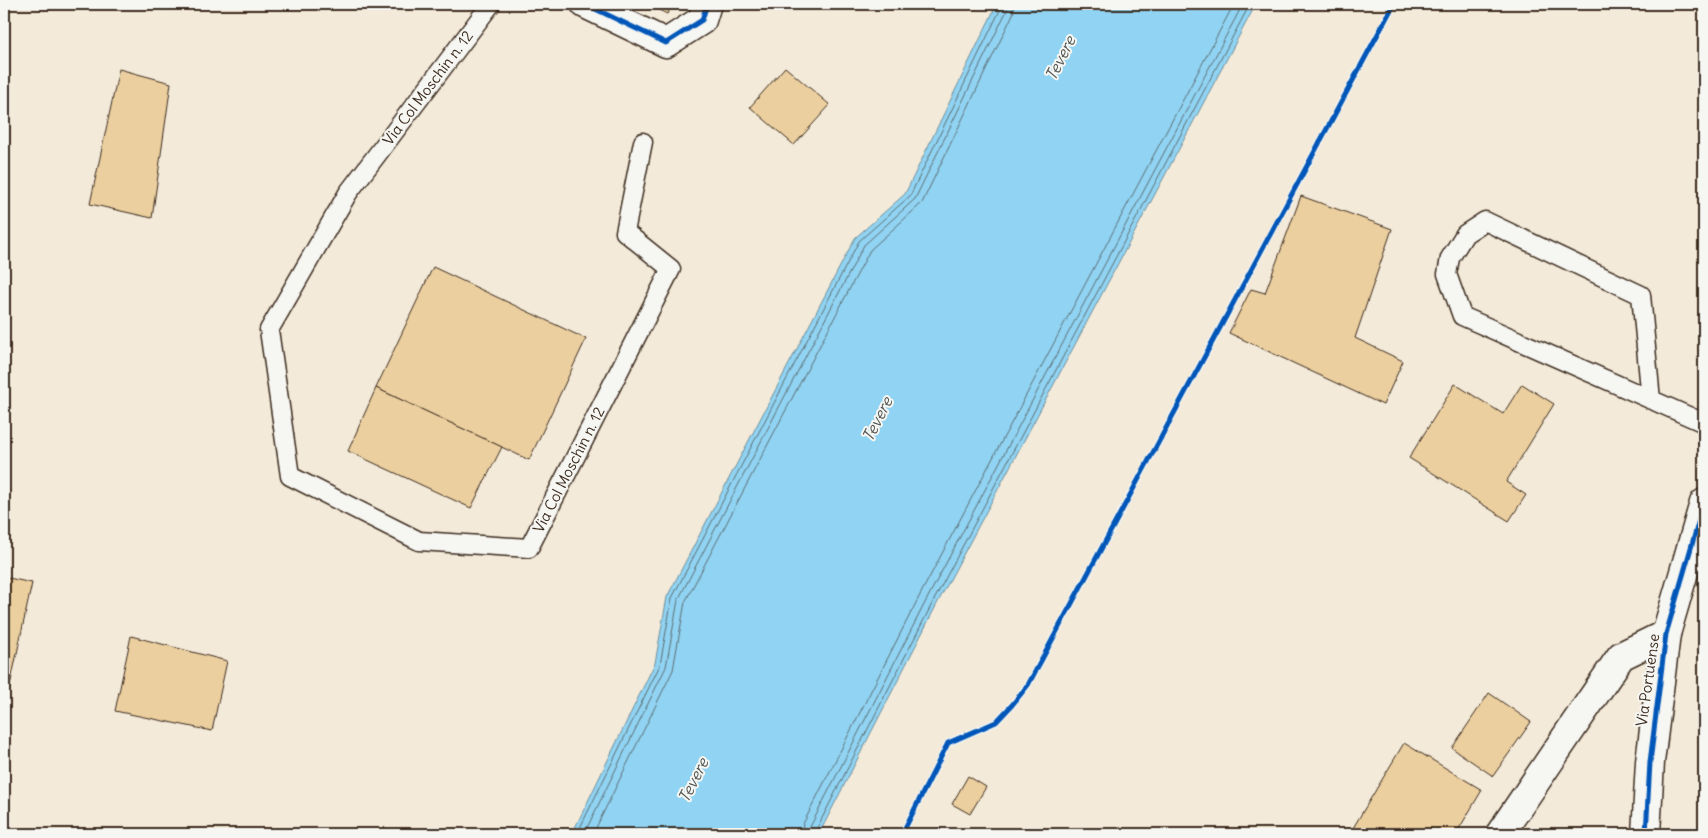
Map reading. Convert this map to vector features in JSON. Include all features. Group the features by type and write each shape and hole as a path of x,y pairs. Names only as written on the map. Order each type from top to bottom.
{"street":[{"path":"585,4 666,43 702,20 708,4"},
{"name":"Via Portuense","path":"1646,834 1650,762 1666,634 1704,503"},
{"path":"1500,834 1621,656 1666,634"}],"lane":[{"name":"Via Col Moschin n. 12","path":"491,4 348,193 269,330 290,476 419,541 529,548 671,270 625,232 643,142"},
{"path":"1650,400 1641,294 1485,221 1465,234 1450,258 1447,274 1462,316 1650,400 1704,423"}],"water":[{"name":"Tevere","path":"997,4 1256,4 937,604 819,834 572,834 655,663 667,597 855,238 905,194"}],"building":[{"path":"647,4 673,4 667,14"},
{"path":"785,67 830,105 794,145 750,107"},
{"path":"119,69 171,83 152,218 90,204"},
{"path":"1301,196 1392,229 1355,338 1403,361 1383,405 1229,333 1251,289 1265,293"},
{"path":"433,267 586,339 529,460 376,388"},
{"path":"1455,384 1503,414 1522,384 1554,404 1506,482 1526,495 1509,521 1409,458"},
{"path":"376,388 502,447 471,508 348,451"},
{"path":"4,577 32,583 4,714"},
{"path":"131,636 227,661 212,731 115,711"},
{"path":"1489,693 1531,722 1493,776 1452,748"},
{"path":"1404,743 1482,790 1456,834 1363,834 1353,828"},
{"path":"968,776 986,787 970,814 952,804"}],"cycle path":[{"path":"585,4 666,43 702,20 707,4"},
{"path":"902,834 948,743 996,722 1028,685 1394,4"},
{"path":"1646,834 1650,762 1666,634 1704,503"}]}
